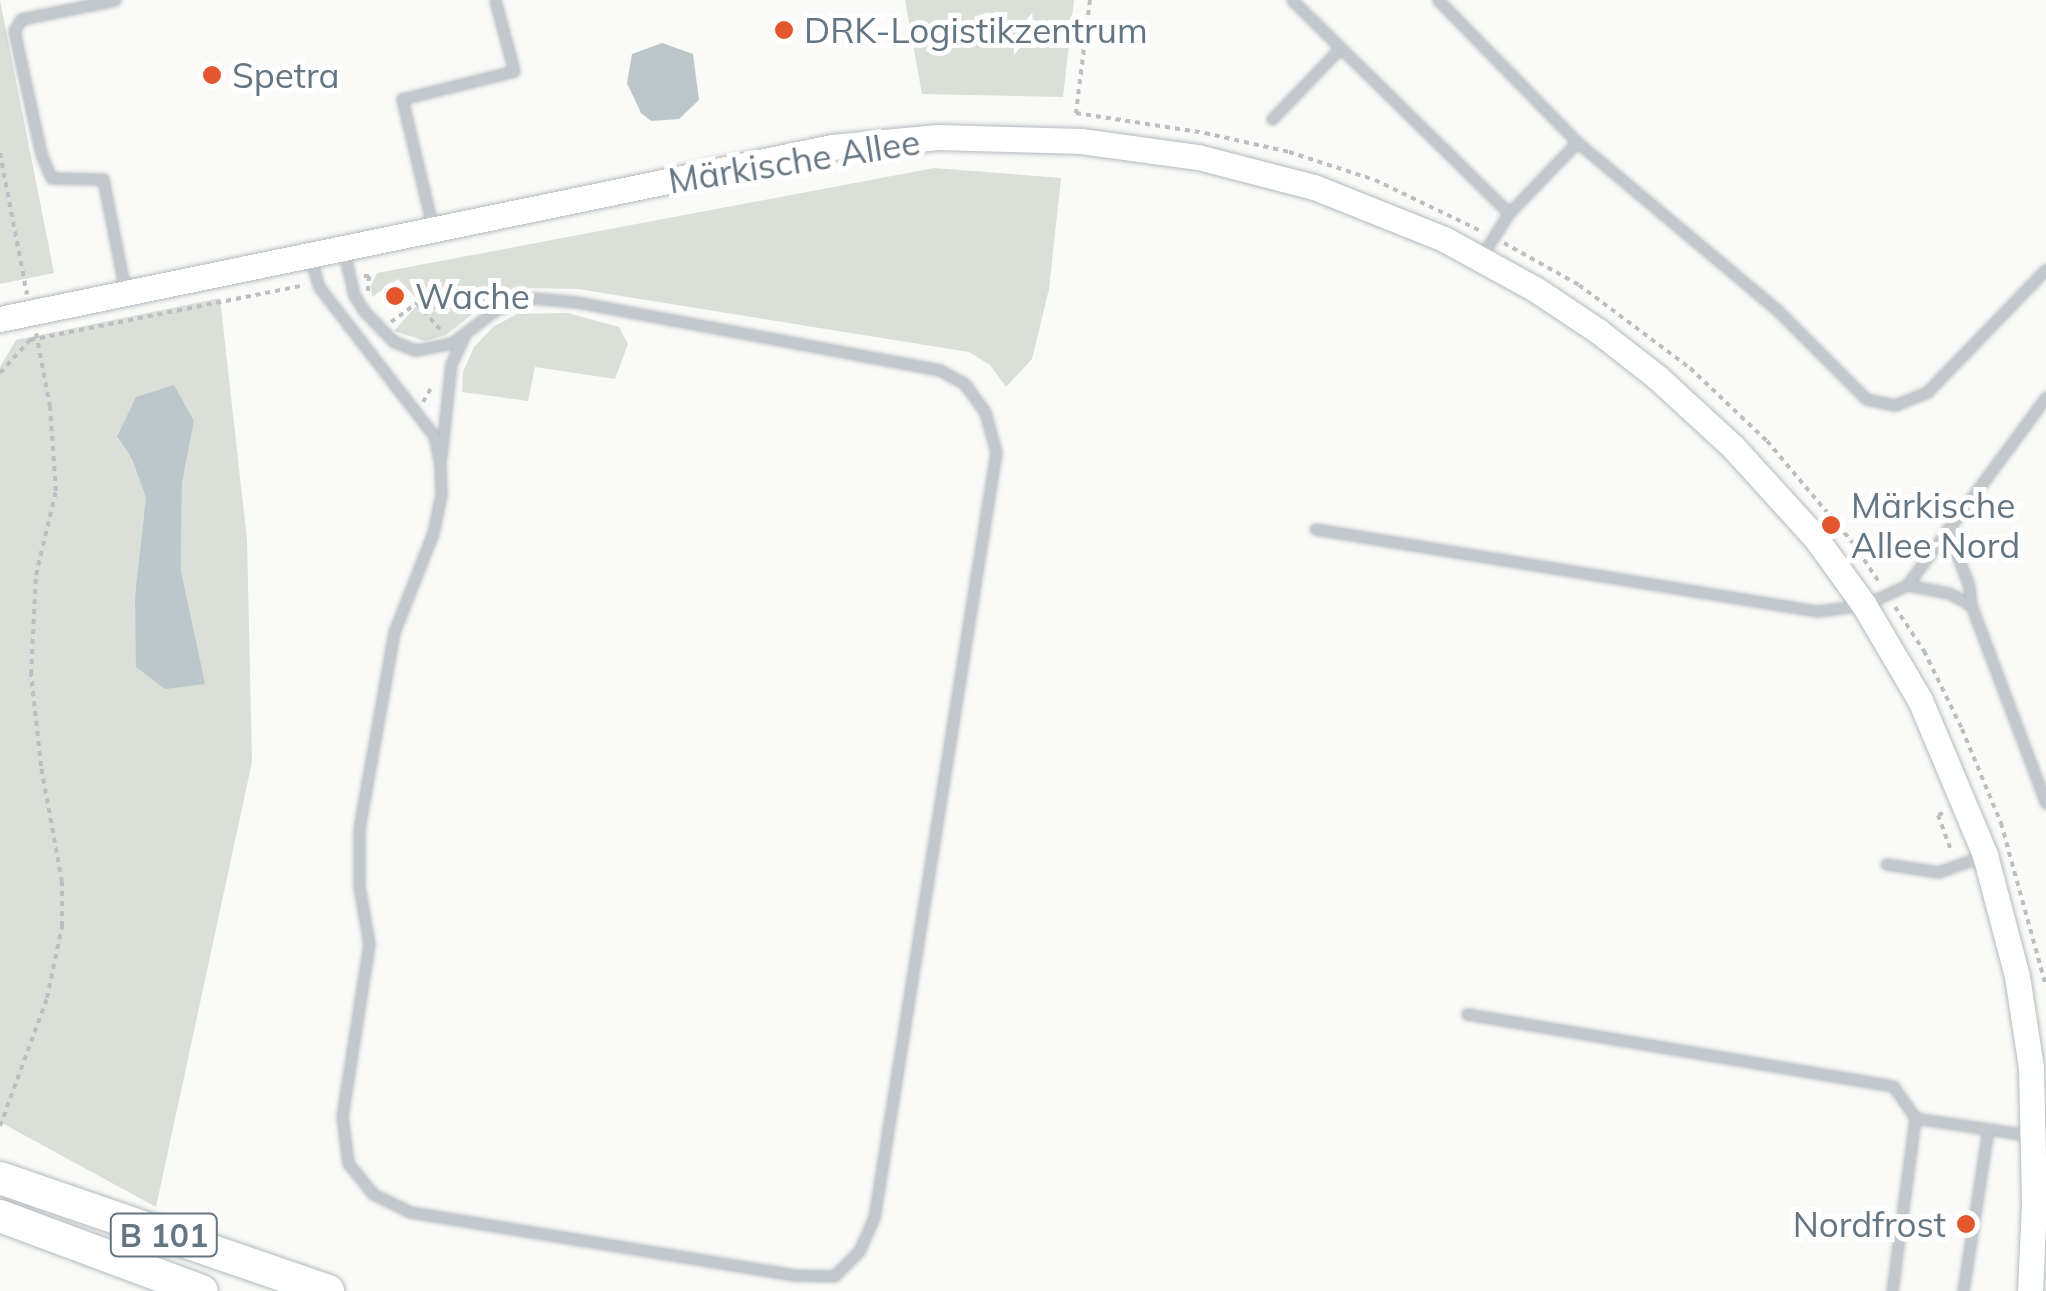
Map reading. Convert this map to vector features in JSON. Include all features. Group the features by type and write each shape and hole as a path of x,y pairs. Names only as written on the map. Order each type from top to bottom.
{"highway":[{"name":"B 101","path":"0,1178 328,1291"},
{"name":"B 101","path":"0,1216 202,1291"}],"street":[{"name":"Märkische Allee","path":"0,318 832,148 938,137 1081,142 1198,156 1346,198 1487,247 1657,377 1732,448 1876,600 1985,855 2016,976 2031,1068 2034,1136 2030,1291"}],"lane":[{"path":"115,0 21,19 14,31 41,154 51,178 103,179 126,293"},
{"path":"434,230 402,99 514,70 496,0"},
{"path":"1292,0 1508,213"},
{"path":"1438,0 1531,90 1539,106 1577,142 1776,310 1866,399 1895,406 1927,392 2046,268"},
{"path":"1272,119 1340,48"},
{"path":"1487,247 1508,213 1577,142"},
{"path":"344,250 348,278 364,311 393,340 415,350 437,348 465,334 494,310 511,304 532,298 577,302 940,370 966,384 985,412 996,452 874,1218 859,1252 834,1276 794,1276 410,1212 373,1194 348,1163 342,1116 369,944 358,886 359,828 394,632 433,533 441,494 440,465 451,364 465,334"},
{"path":"310,255 317,282 434,436 440,465"},
{"path":"1314,529 1817,612 1876,600 1907,585 2046,397"},
{"path":"1946,528 2046,803"},
{"path":"1907,585 1961,596 1971,604"},
{"path":"1886,864 1938,872 1985,855"},
{"path":"1467,1014 1893,1086 1915,1118 1892,1291"},
{"path":"1915,1118 2034,1136"},
{"path":"1963,1291 1988,1129"}],"path":[{"path":"1090,0 1076,113 1205,132 1289,152 1375,180 1487,247 1578,285 1690,368 1767,441 1860,559 1876,600 1924,651 1995,808 2046,986"},
{"path":"0,153 50,407 56,491 36,574 30,629 41,766 62,882 62,926 47,998 0,1126"},
{"path":"348,278 369,276"},
{"path":"0,373 30,340 317,282"}],"shaded area":[{"path":"0,0 54,273 0,284"},
{"path":"905,0 1074,0 1063,97 922,94"},
{"path":"662,43 693,54 699,100 679,119 651,121 641,113 627,83 632,54"},
{"path":"934,168 1061,178 1049,289 1032,359 1006,387 990,365 969,352 578,289 530,288 490,300 446,335 425,341 394,331 420,302 398,279 372,297 371,285 377,273"},
{"path":"220,298 247,540 252,762 156,1207 0,1122 0,367 16,340","holes":["194,421 182,484 181,571 204,684 145,535 146,498 132,459 117,438"]},
{"path":"568,313 619,327 628,344 615,379 535,367 528,401 462,392 463,372 474,347 493,327 517,314"},
{"path":"174,385 194,421 182,484 181,571 205,684 165,689 136,667 135,597 146,498 132,459 117,437 136,397"}],"place":[{"name":"DRK-Logistikzentrum","path":"784,30"},
{"name":"Spetra","path":"212,75"},
{"name":"Wache","path":"395,296"},
{"name":"Märkische Allee Nord","path":"1831,525"},
{"name":"Nordfrost","path":"1966,1224"}]}
